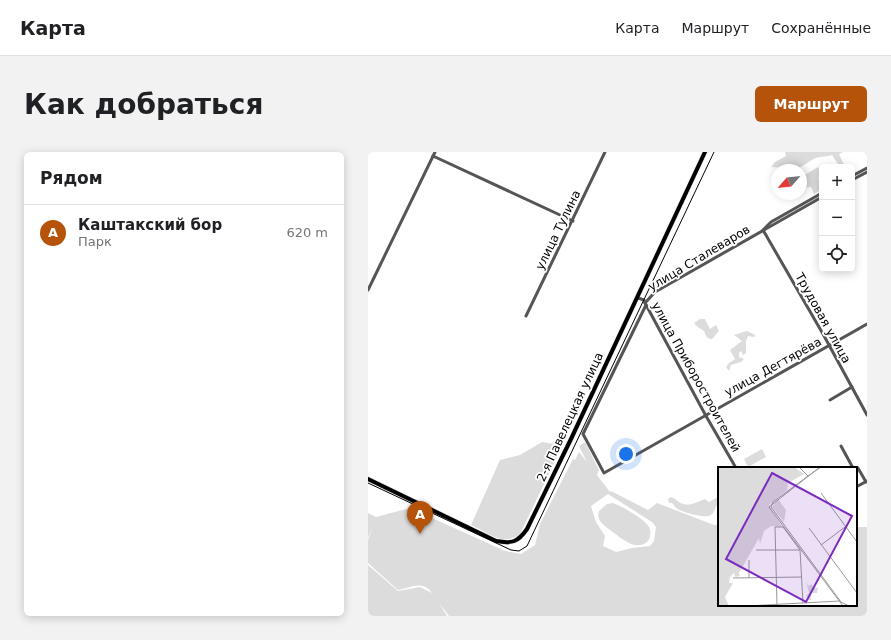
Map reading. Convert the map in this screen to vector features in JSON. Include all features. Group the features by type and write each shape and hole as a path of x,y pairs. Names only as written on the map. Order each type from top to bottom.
{"main road":[{"name":"2-я Павелецкая улица","path":"368,479 496,541 504,543 522,537 572,439 678,209 706,152"}],"street":[{"name":"улица Тулина","path":"526,316 605,152"},
{"path":"368,290 434,154 573,221"},
{"path":"855,174 867,168"},
{"path":"855,178 867,172"},
{"name":"улица Сталеваров","path":"763,230 771,222 819,195"},
{"name":"улица Сталеваров","path":"646,304 655,292 819,199"},
{"name":"Трудовая улица","path":"763,230 867,415"},
{"name":"улица Приборостроителей","path":"638,298 644,300 735,467"},
{"name":"улица Дегтярёва","path":"646,304 583,434 604,473 867,324"},
{"path":"830,400 852,387"},
{"path":"841,446 854,467"},
{"path":"857,468 866,481 857,486"}],"shaded area":[{"path":"785,152 843,152 839,154 844,164 838,164 832,155 816,158 805,164 773,164 786,156"},
{"path":"818,167 819,169 819,191 814,194 811,187 807,188 807,173"},
{"path":"700,319 705,319 710,329 716,325 719,331 712,339 707,338 704,331 694,323"},
{"path":"747,331 755,335 755,337 748,336 746,341 746,353 743,355 741,351 739,353 739,357 744,359 741,362 731,365 729,371 726,367 735,359 730,350 742,341 734,335"},
{"path":"542,442 560,445 560,451 520,534 514,538 502,539 489,535 471,525 500,460 520,455"},
{"path":"585,442 599,470 597,475 610,492 611,491 648,510 657,503 714,525 718,525 718,606 857,606 857,527 867,527 867,616 449,616 439,603 447,616 368,616 368,565 398,591 420,587 432,593 429,589 421,586 413,586 398,590 368,563 368,540 373,526 368,538 368,513 376,517 410,508 505,551 521,554 535,545 540,524 573,459 575,460 579,452 587,462 579,446","holes":["608,494 652,522 656,527 654,541 650,546 616,552 603,546 605,536 596,522 591,506"]},
{"path":"762,449 766,457 748,467 744,459"},
{"path":"671,497 682,504 692,504 705,499 709,502 718,497 718,503 711,515 704,516 679,510 672,503 669,503 668,499"},
{"path":"613,503 632,513 647,524 650,532 650,538 648,541 638,545 628,543 599,520 599,511 607,504"}],"tram line":[{"path":"368,483 511,550 519,551 527,546 714,152"}],"place":[{"name":"Каштакский бор","path":"420,534"}]}
